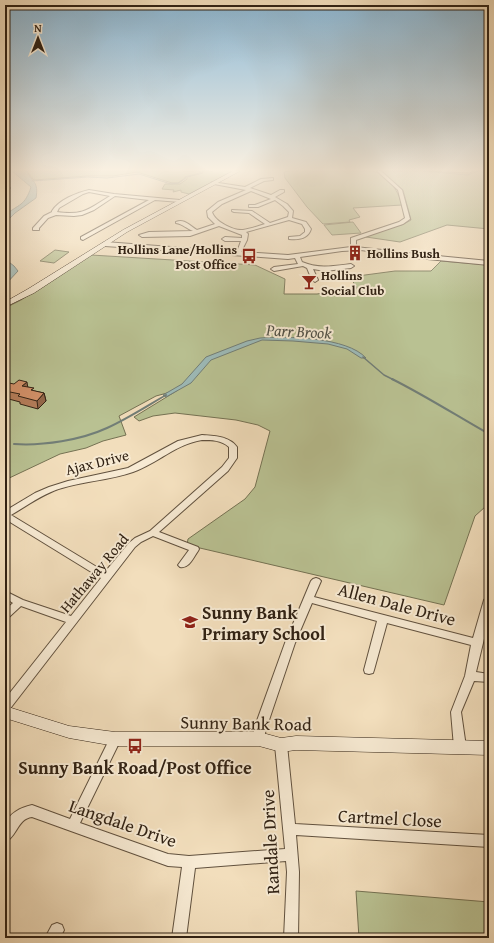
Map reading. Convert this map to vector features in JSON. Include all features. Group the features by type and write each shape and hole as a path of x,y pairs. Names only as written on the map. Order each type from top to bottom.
{"street":[{"path":"37,229 34,229 46,217 50,215"},
{"path":"66,215 81,215"},
{"path":"83,238 125,215"},
{"path":"5,305 31,291 105,244 156,215"},
{"path":"209,215 215,222 245,234 239,251"},
{"path":"259,215 270,224"},
{"path":"289,219 291,215"},
{"path":"354,248 353,239 401,224 408,219 407,215"},
{"path":"241,232 289,219 304,223 308,229 307,233 305,235 291,238"},
{"path":"181,221 189,228 198,232"},
{"path":"142,235 186,235 220,224"},
{"path":"225,239 244,240"},
{"path":"105,244 276,256 297,256 354,248 365,248 423,257 489,263"},
{"path":"297,256 300,262 306,265 325,269 351,266"},
{"path":"274,269 306,265"},
{"path":"306,265 315,280"},
{"name":"Ajax Drive","path":"5,515 51,489 132,469 145,464 183,441 201,437 219,439"},
{"name":"Hathaway Road","path":"5,707 132,545 138,540 153,533 230,464 233,458 233,447 228,442 219,439"},
{"path":"5,515 106,577"},
{"path":"153,533 195,549 183,565"},
{"path":"259,739 260,729 290,643 316,582"},
{"path":"5,594 20,602 73,620"},
{"name":"Allen Dale Drive","path":"309,598 477,643"},
{"path":"460,747 456,712 470,676 477,643 489,600"},
{"path":"5,615 20,602"},
{"path":"369,670 383,618"},
{"path":"470,676 489,678"},
{"name":"Sunny Bank Road","path":"5,712 69,732 115,739 259,739 281,745 296,743 489,748"},
{"path":"73,825 115,739"},
{"name":"Randale Drive","path":"281,745 293,872 290,938"},
{"name":"Langdale Drive","path":"5,836 18,817 28,811 37,812 168,860 189,862 292,855"},
{"name":"Cartmel Close","path":"289,829 489,841"},
{"path":"179,938 189,862"}],"green space":[{"path":"315,215 358,215 360,217 349,220 350,222 323,224"},
{"path":"410,215 489,215 489,229 447,225 400,242 366,237 370,234 404,224 411,220"},
{"path":"353,222 361,233 332,235 324,225"},
{"path":"55,250 69,252 54,263 40,261"},
{"path":"91,255 255,265 285,279 284,294 317,294 357,288 350,277 395,271 431,271 441,261 489,265 489,505 475,516 444,605 187,545 188,539 245,499 255,487 270,431 258,425 236,420 175,413 153,416 139,421 134,417 178,390 156,396 119,416 126,435 103,441 86,448 60,454 5,480 5,308 21,300"},
{"path":"356,891 489,902 489,938 359,938"}],"water":[{"path":"5,215 13,215 5,223"},
{"path":"5,259 18,271 5,285"},
{"path":"285,337 316,339 345,346 357,351 366,358 361,358 347,349 328,344 262,340 211,360 191,383 166,397 163,395 182,384 206,357 247,341 260,338"}],"building":[{"path":"19,380 27,382 22,386 34,388 31,390 44,393 37,401 18,396 20,394 5,391 5,386 9,383 14,384"}],"waterway":[{"name":"Parr Brook","path":"363,357 384,375 392,379"},
{"name":"Parr Brook","path":"392,379 489,434"},
{"name":"Parr Brook","path":"14,444 49,443 86,436 129,417 166,395"}],"place":[{"name":"Hollins Bush","path":"355,253"},
{"name":"Hollins Lane/Hollins Post Office","path":"249,256"},
{"name":"Hollins Social Club","path":"309,282"},
{"name":"Sunny Bank Primary School","path":"190,622"},
{"name":"Sunny Bank Road/Post Office","path":"135,746"}]}
